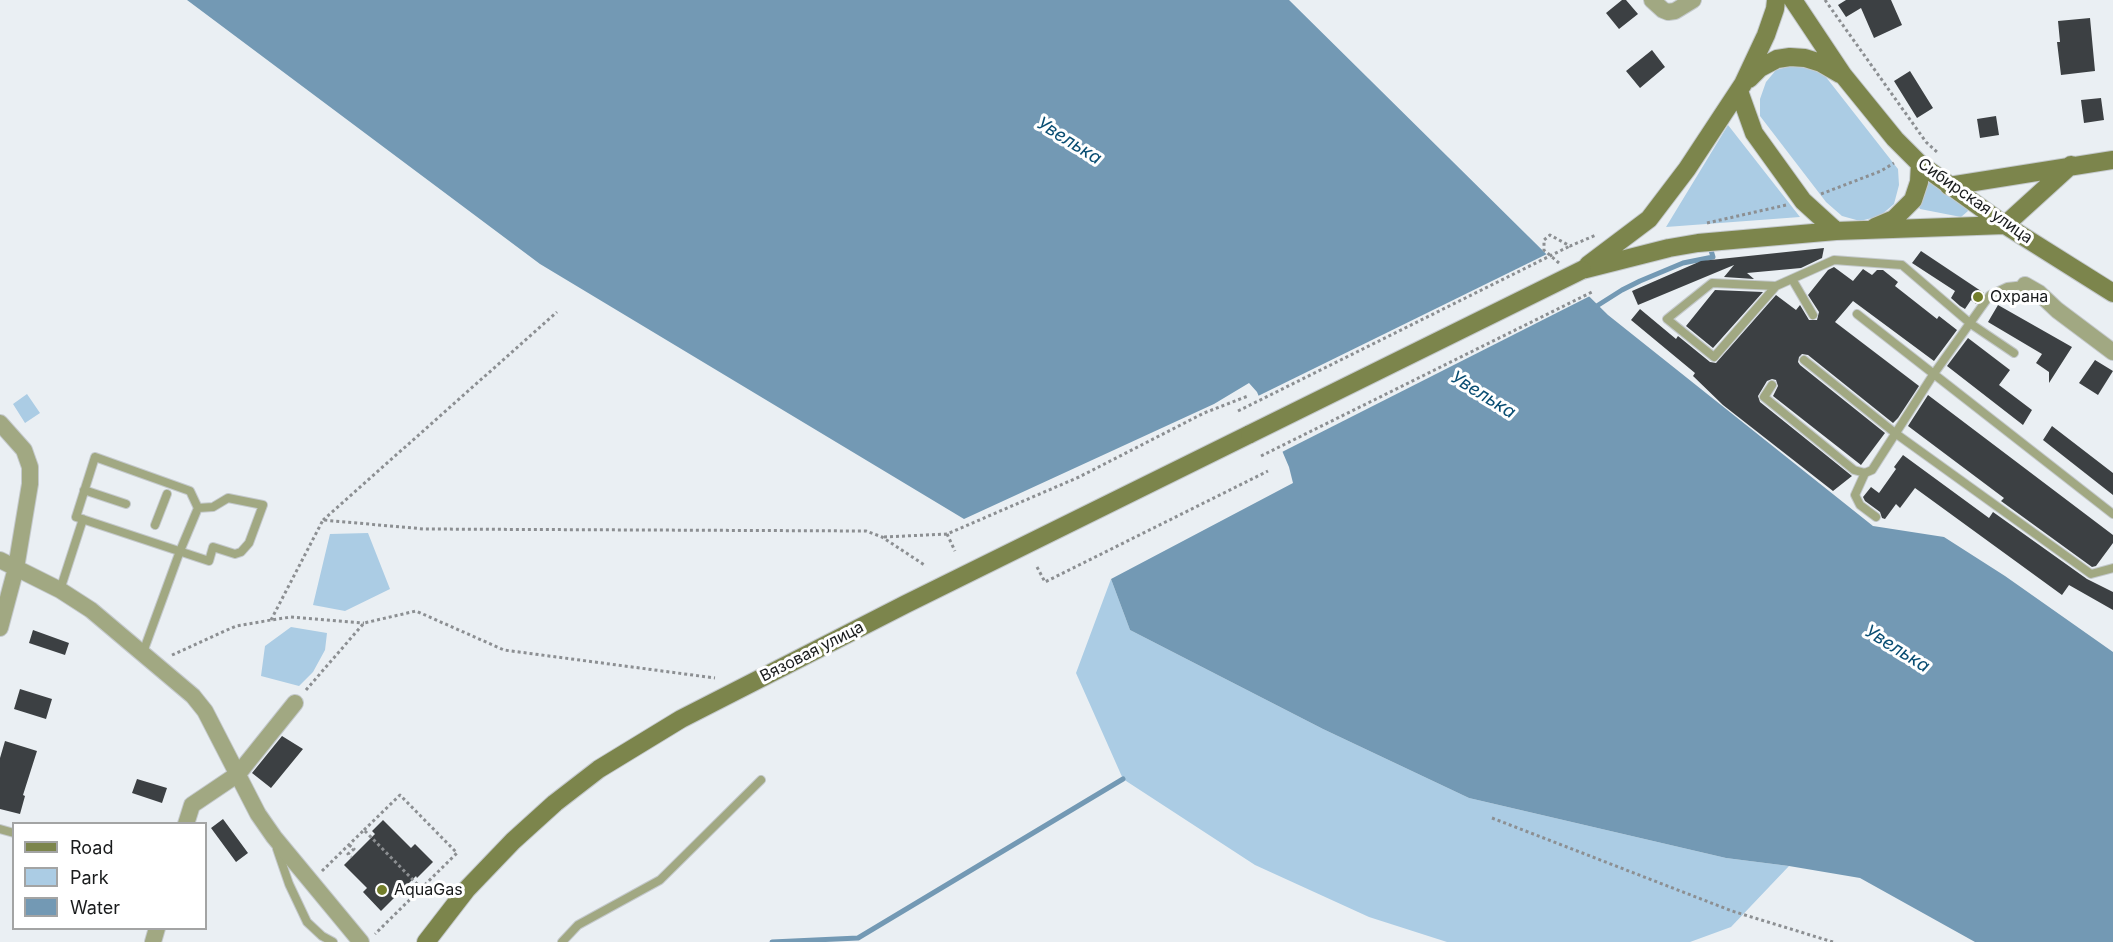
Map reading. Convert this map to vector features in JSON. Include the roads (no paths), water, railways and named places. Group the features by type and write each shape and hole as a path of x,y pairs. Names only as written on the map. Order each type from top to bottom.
{"street":[{"path":"1652,0 1668,12 1675,11 1692,0"},
{"path":"1574,270 1649,219 1663,204 1741,88 1766,34 1776,0"},
{"name":"Сибирская улица","path":"1793,0 1843,75 1895,139 1915,158 1949,186 2005,225 2113,293"},
{"path":"1741,88 1761,68 1777,59 1790,57 1805,58 1821,63 1843,75"},
{"path":"1741,88 1754,133 1803,201 1836,231"},
{"path":"1865,231 1894,219 1913,200 1919,182 1915,158"},
{"path":"1949,186 2113,160"},
{"path":"1574,270 1698,243 1836,231 2005,225 2071,165"},
{"name":"Вязовая улица","path":"426,942 467,889 513,841 555,803 599,769 681,719 906,603 1250,434 1574,270"},
{"path":"2025,285 2038,292 2057,310 2113,352"},
{"path":"0,423 24,450 30,467 30,484 16,568 0,628"},
{"path":"0,560 60,590 91,610 193,696 205,711 258,814 274,837 361,942"},
{"path":"187,822 192,805 238,774 295,703"}],"lane":[{"path":"1776,286 1712,283 1666,319 1714,357 1776,286 1834,260 1902,264 1971,324 2014,353"},
{"path":"1792,279 1813,315"},
{"path":"1772,384 1764,397 1854,470 1865,473 1872,470 1933,375 1990,295 2007,287 2025,285"},
{"path":"1857,314 2113,514"},
{"path":"1804,360 1895,433 2091,574 2113,568"},
{"path":"148,659 180,551 198,508 190,491 95,457 76,517 180,551 209,561 213,547 232,553 241,552 249,543 263,505 228,498 213,507 198,508"},
{"path":"1865,473 1855,495 1860,505 1876,517"},
{"path":"84,490 126,504"},
{"path":"155,525 167,494"},
{"path":"60,590 83,519"},
{"path":"562,942 578,926 660,880 760,780"},
{"path":"274,837 289,884 307,922 322,936 333,942"}],"water":[{"name":"Увелька","path":"187,0 1289,0 1608,315 1873,526 1944,537 2005,576 2113,652 2113,942 1975,942 1860,878 1726,858 1469,798 1323,729 1130,630 1111,579 1293,483 1289,467 1257,392 1249,383 1214,404 964,519 540,264"}],"waterway":[{"path":"1592,309 1640,281 1683,263 1713,257 1710,247"},
{"path":"772,942 858,938 1123,779"}],"place":[{"name":"Охрана","path":"1978,297"},
{"name":"AquaGas","path":"382,890"}]}
